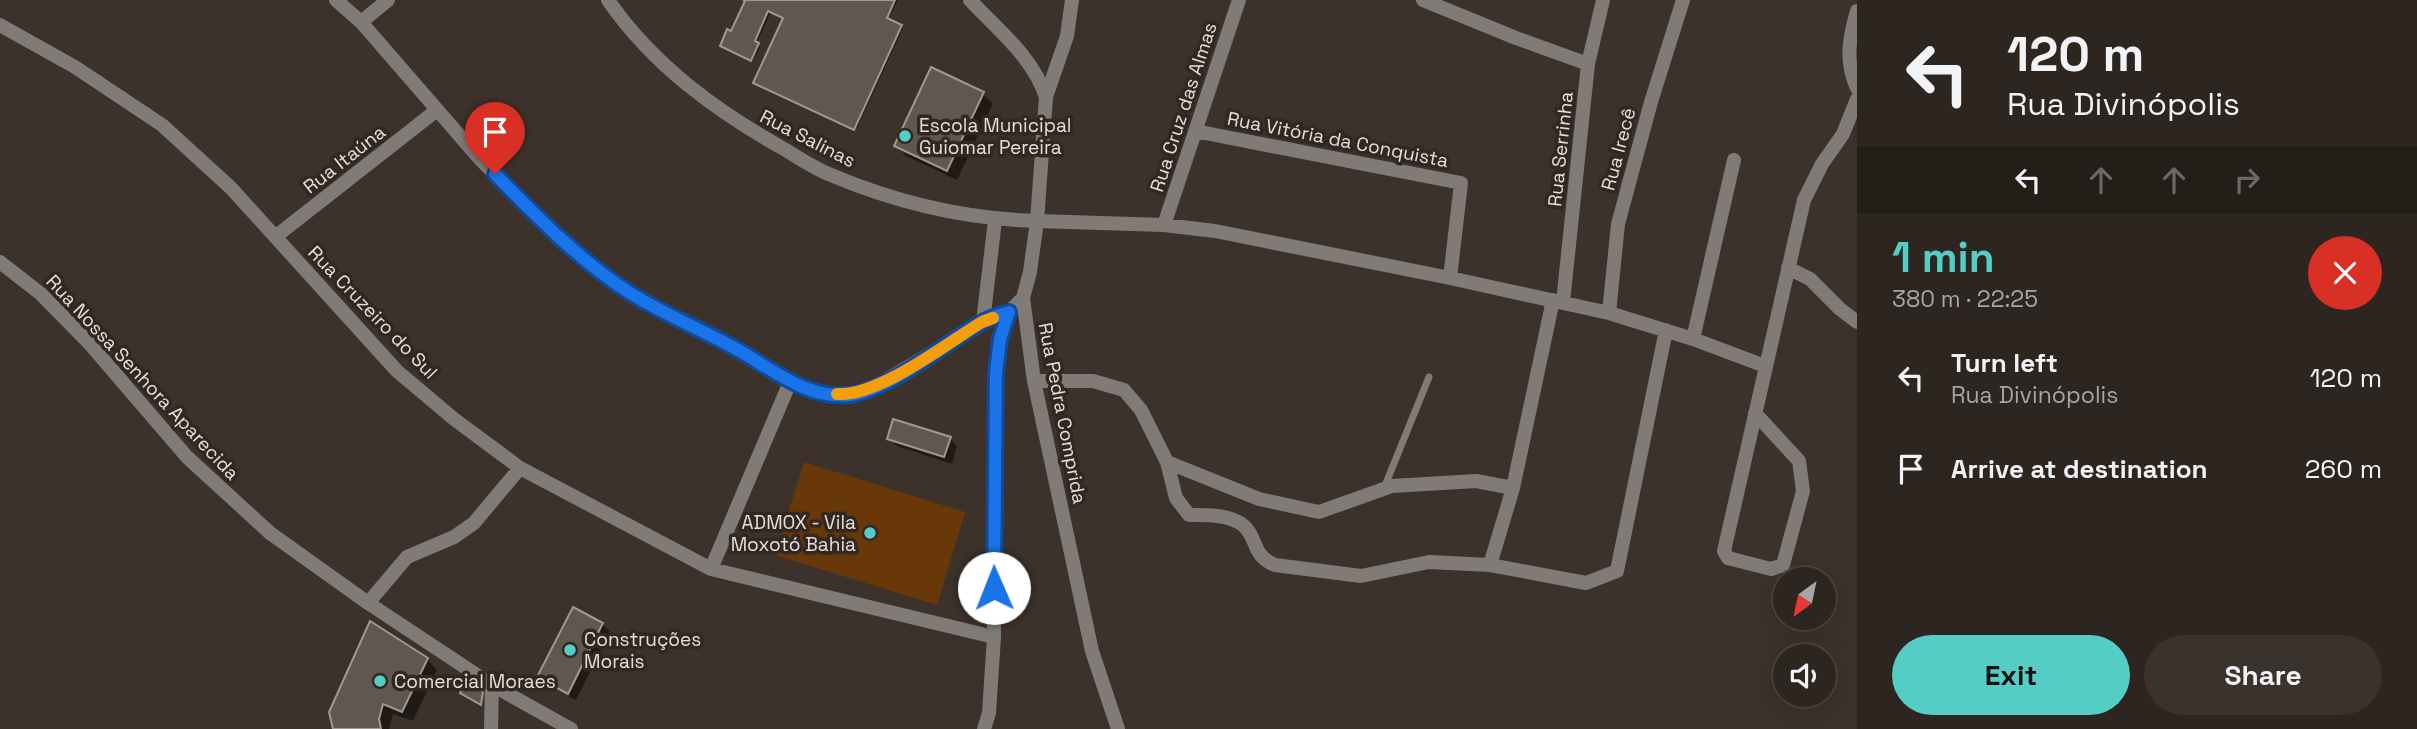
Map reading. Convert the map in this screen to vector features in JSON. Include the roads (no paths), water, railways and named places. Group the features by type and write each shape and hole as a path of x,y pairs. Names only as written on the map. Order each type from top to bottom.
{"street":[{"path":"337,0 361,22 479,158 560,240 632,294 790,382 821,393 848,395 871,389 982,322 1009,312 1023,298"},
{"path":"361,22 370,6 388,0"},
{"name":"Rua Salinas","path":"608,0 662,63 699,96 743,126 829,175 905,201 995,220 1164,225 1215,231 1609,313 1693,338 1765,366"},
{"path":"970,0 1031,64 1046,97"},
{"path":"1046,97 1068,36 1072,0"},
{"name":"Rua Cruz das Almas","path":"1164,225 1239,0"},
{"path":"1423,0 1588,64"},
{"name":"Rua Serrinha","path":"1490,565 1513,488 1558,302 1588,64 1603,0"},
{"name":"Rua Irecê","path":"1609,313 1618,224 1651,102 1683,0"},
{"path":"1857,11 1849,52 1851,74 1857,88"},
{"name":"Rua Cruzeiro do Sul","path":"0,25 75,67 162,125 231,188 397,371 454,419 520,468 711,569 995,637"},
{"name":"Rua Pedra Comprida","path":"1046,97 1037,221 1030,272 1023,298 1034,382 1092,651 1118,729"},
{"path":"1755,414 1799,461 1803,491 1783,565 1771,569 1728,558 1724,551 1765,366 1804,200 1822,164 1843,134 1857,99"},
{"name":"Rua Itaúna","path":"275,237 437,110"},
{"name":"Rua Vitória da Conquista","path":"1195,131 1461,183 1450,278"},
{"path":"1693,338 1734,160"},
{"path":"982,322 995,220"},
{"name":"Rua Nossa Senhora Aparecida","path":"0,262 41,294 89,343 187,457 270,533 368,603 492,685 571,729"},
{"path":"1788,268 1810,279 1840,309 1857,321"},
{"path":"984,729 989,713 995,637 993,540 996,373 1000,339 1009,312"},
{"path":"1034,382 1093,382 1124,390 1141,410 1167,462 1176,498 1189,515 1217,515 1244,527 1264,561 1275,565 1361,576 1429,562 1490,565 1586,583 1617,571 1666,330"},
{"path":"711,569 790,382"},
{"path":"1167,462 1259,499 1319,512 1392,486 1476,481 1513,488"},
{"path":"368,603 407,557 454,537 474,523 520,468"},
{"path":"491,729 492,685"}],"lane":[{"path":"1383,489 1429,377"}],"place":[{"name":"Escola Municipal Guiomar Pereira","path":"905,136"},
{"name":"ADMOX - Vila Moxotó Bahia","path":"870,533"},
{"name":"Construções Morais","path":"570,650"},
{"name":"Comercial Moraes","path":"380,681"}]}
